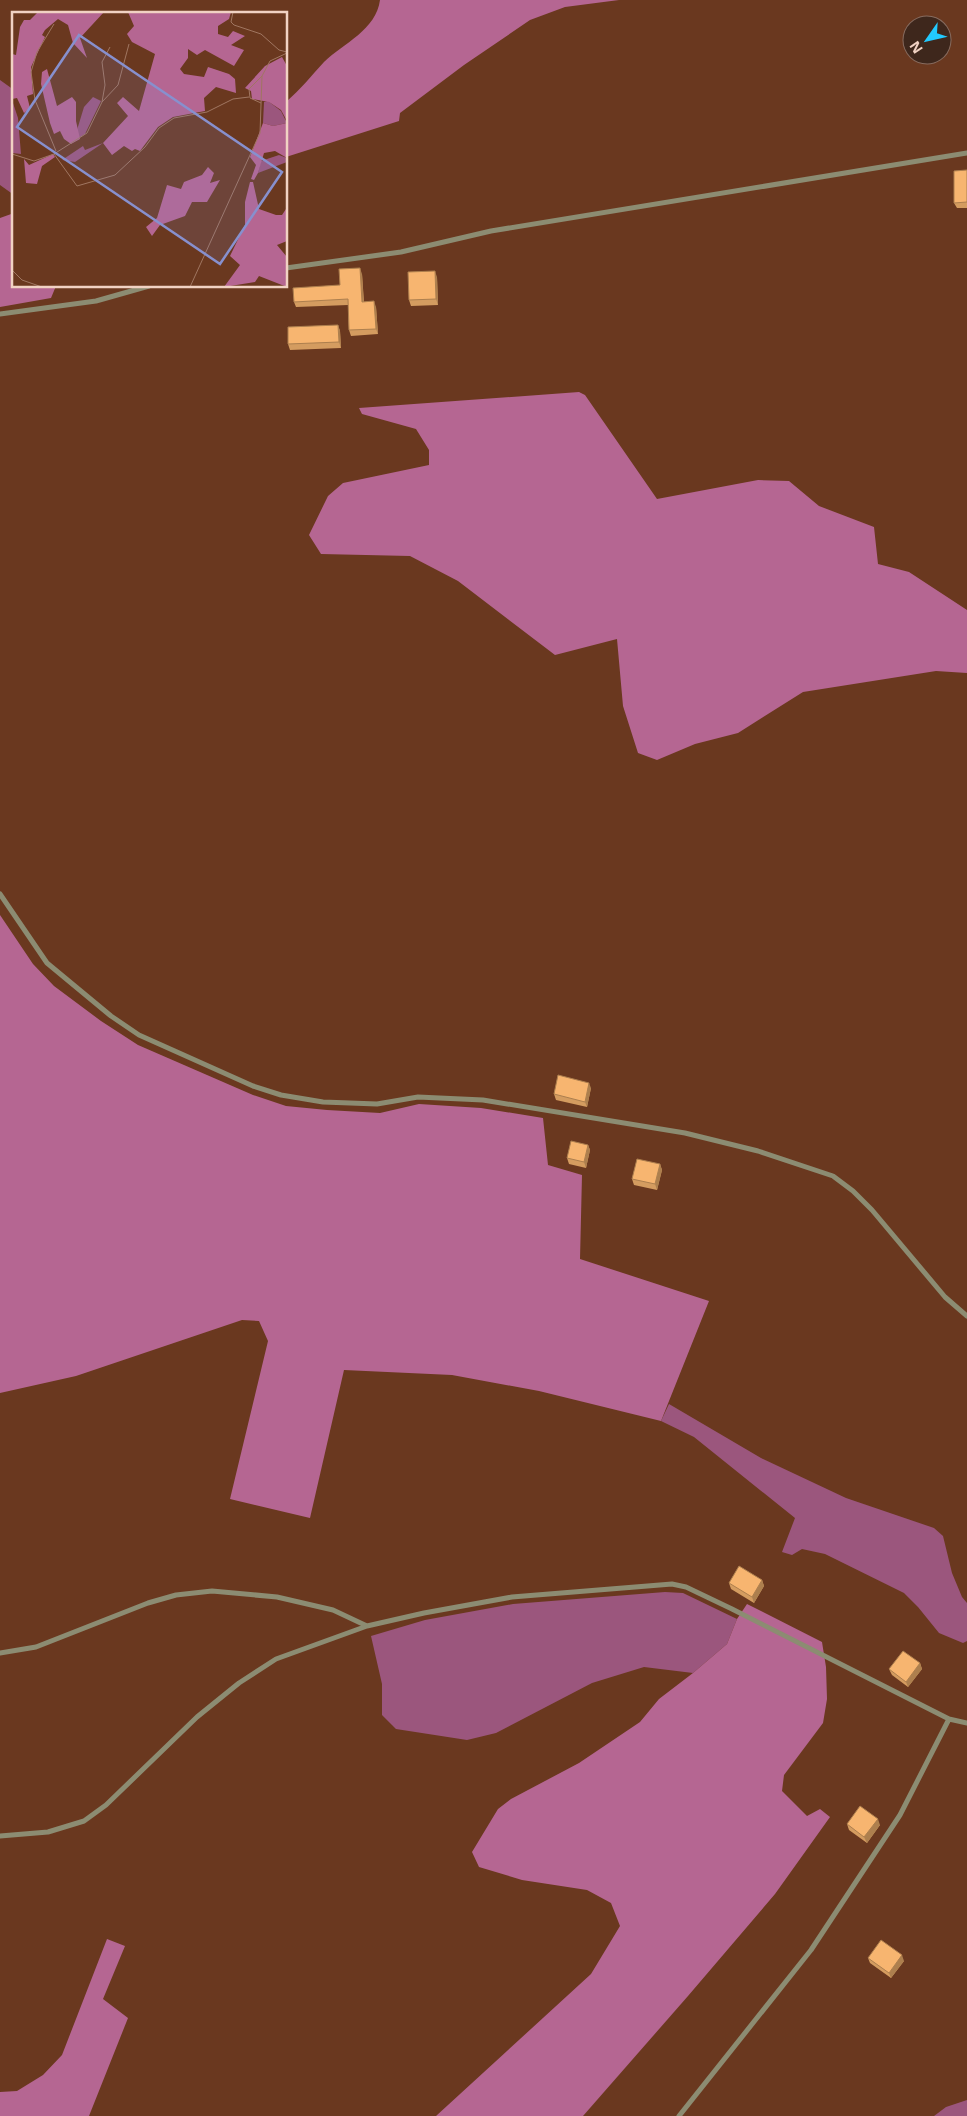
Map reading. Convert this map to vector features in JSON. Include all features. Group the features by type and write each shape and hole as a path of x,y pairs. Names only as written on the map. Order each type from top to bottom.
{"street":[{"path":"288,268 401,252 491,231 967,153"},
{"path":"0,314 96,301 142,288"},
{"path":"0,894 47,963 111,1016 139,1035 253,1086 280,1095 323,1102 376,1104 418,1096 483,1100 685,1133 758,1151 833,1176 853,1191 872,1210 945,1297 967,1316"},
{"path":"0,1836 48,1832 84,1821 106,1804 197,1717 239,1683 276,1659 367,1626 424,1613 512,1597 672,1584 686,1587 949,1719 967,1723"},
{"path":"0,1653 36,1646 148,1603 176,1595 212,1591 277,1597 333,1610 367,1626"},
{"path":"679,2116 811,1950 900,1815 949,1719"}],"shaded area":[{"path":"380,0 619,0 565,7 530,20 464,65 400,113 399,121 288,156 288,100 324,62 366,28 377,10"},
{"path":"0,80 12,89 12,194 0,185"},
{"path":"12,214 12,288 55,288 51,298 0,307 0,218"},
{"path":"579,392 585,395 657,499 758,480 789,481 819,506 874,527 878,564 909,572 967,610 967,673 936,671 803,692 738,733 695,744 657,760 638,753 623,706 617,639 555,655 458,581 410,556 321,554 309,535 328,496 343,483 429,465 429,450 416,429 362,414 359,408"},
{"path":"0,915 33,964 54,986 101,1021 138,1045 253,1095 286,1106 327,1110 380,1113 419,1104 481,1108 543,1118 548,1165 582,1175 580,1259 709,1301 661,1421 539,1391 452,1375 344,1370 310,1518 230,1499 268,1341 259,1321 242,1320 76,1376 0,1393"},
{"path":"669,1404 761,1458 846,1498 934,1528 943,1536 952,1573 962,1597 967,1603 967,1641 963,1643 939,1633 904,1593 825,1554 802,1549 792,1555 782,1552 795,1518 694,1437 661,1421"},
{"path":"665,1592 683,1593 737,1619 727,1644 693,1673 644,1667 592,1683 496,1733 467,1740 396,1729 382,1715 382,1684 371,1636 425,1620 513,1604"},
{"path":"747,1604 822,1642 826,1667 827,1699 823,1723 784,1775 782,1791 807,1816 820,1809 830,1817 775,1894 583,2116 436,2116 591,1974 620,1926 611,1903 587,1890 522,1880 479,1867 472,1852 498,1809 511,1799 579,1763 640,1722 659,1699 727,1644 737,1619"},
{"path":"107,1939 125,1946 103,1999 128,2018 89,2116 0,2116 0,2092 17,2091 43,2075 62,2055"},
{"path":"967,2100 967,2116 934,2116 946,2107"}],"building":[{"path":"967,170 967,202 954,203 954,171"},
{"path":"360,268 362,302 374,301 376,329 349,330 348,299 294,302 293,288 340,285 339,269"},
{"path":"435,271 436,299 409,300 408,272"},
{"path":"338,325 339,342 288,344 288,327"},
{"path":"558,1075 589,1083 585,1102 554,1094"},
{"path":"571,1141 588,1145 584,1162 567,1158"},
{"path":"637,1159 660,1164 655,1184 632,1179"},
{"path":"739,1566 762,1580 752,1597 729,1583"},
{"path":"903,1651 920,1663 906,1682 889,1669"},
{"path":"860,1806 878,1819 864,1837 847,1824"},
{"path":"881,1940 902,1955 889,1973 868,1958"}]}
